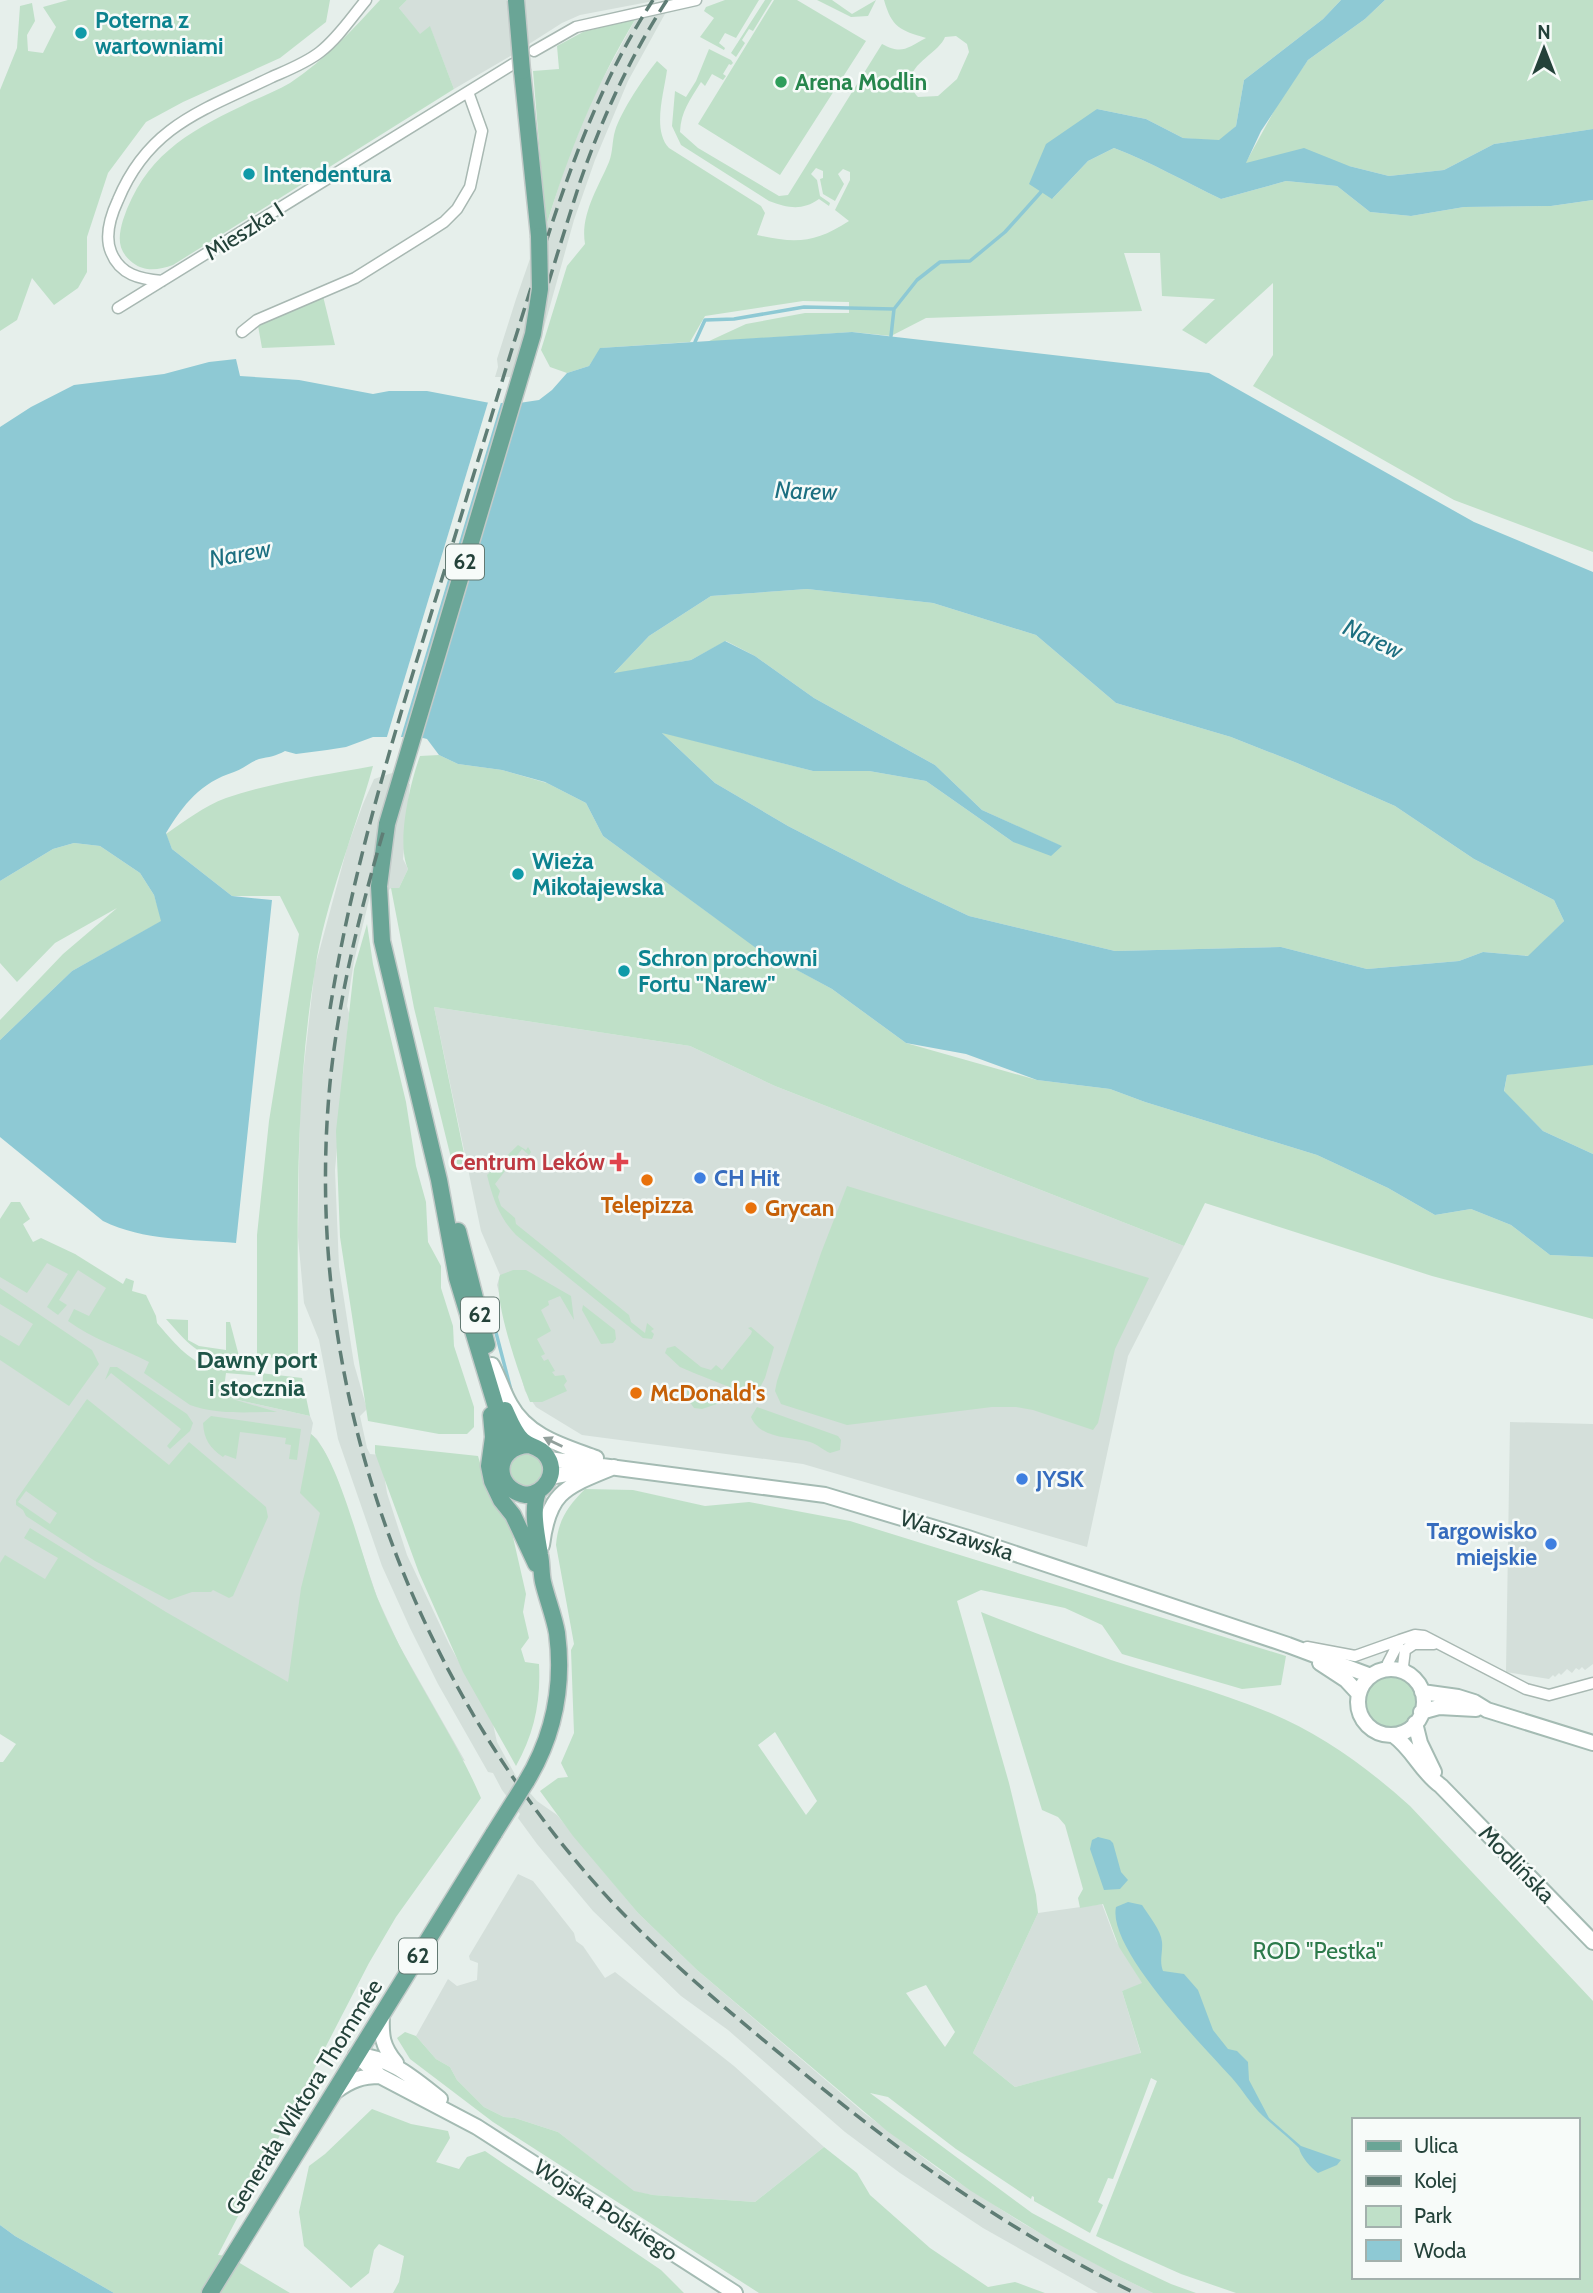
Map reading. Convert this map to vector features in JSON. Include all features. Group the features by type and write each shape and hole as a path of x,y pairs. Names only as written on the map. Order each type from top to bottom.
{"main road":[{"name":"62","path":"516,0 517,68 539,236 540,289 536,325 392,806 383,844 379,895 387,967 439,1180 457,1278 506,1440 507,1454 503,1462 502,1476 508,1487 519,1494"},
{"name":"62","path":"439,1180 455,1220 499,1394 519,1438 528,1446 540,1449 548,1459"},
{"path":"492,1365 511,1407 522,1421 536,1432 568,1449 617,1466"},
{"name":"62","path":"490,1391 493,1437 489,1466 492,1481 540,1567"},
{"path":"507,1454 516,1448 528,1446"},
{"path":"519,1494 538,1492 550,1477 548,1459"},
{"name":"Warszawska","path":"548,1459 825,1495 965,1537 1288,1645 1371,1676"},
{"path":"540,1567 544,1524 554,1502 574,1483 617,1466"},
{"name":"Warszawska","path":"550,1477 617,1466"},
{"name":"Generała Wiktora Thommée","path":"538,1492 535,1501 540,1567"},
{"name":"Generała Wiktora Thommée","path":"210,2293 526,1782 544,1747 558,1697 556,1632 519,1494"},
{"name":"Warszawska","path":"1288,1645 1346,1680 1359,1694"},
{"path":"1418,1718 1422,1692 1407,1674 1387,1670 1371,1676 1365,1682 1359,1694 1358,1705 1364,1721 1377,1732 1393,1735 1401,1733 1418,1718 1439,1707 1487,1710"},
{"path":"1422,1692 1474,1702 1487,1710 1593,1744"},
{"name":"Modlińska","path":"1418,1718 1420,1743 1441,1786"},
{"name":"Modlińska","path":"1393,1735 1409,1749 1430,1778 1441,1786 1593,1942"},
{"name":"Wojska Polskiego","path":"382,2014 381,2030 385,2049 401,2070"},
{"name":"Wojska Polskiego","path":"356,2055 380,2058 401,2070 477,2127 735,2293"},
{"name":"Wojska Polskiego","path":"356,2055 380,2076 477,2127"},
{"path":"332,2094 350,2081 365,2076 380,2076"}],"street":[{"path":"162,281 138,279 125,272 114,259 108,245 109,229 128,175 146,151 171,128 319,53 366,0"},
{"path":"534,51 576,27 696,0"},
{"name":"Mieszka I","path":"118,307 468,92 517,68"},
{"path":"242,332 257,320 355,278 444,222 457,209 470,187 482,131 468,92"},
{"path":"1288,1645 1355,1656 1415,1635 1424,1636 1526,1689 1549,1695 1593,1683"},
{"path":"1387,1670 1400,1640"},
{"path":"1407,1674 1403,1667 1405,1650 1414,1644 1437,1644"}],"shaded area":[{"path":"407,0 508,0 514,54 454,89 430,27 420,35 399,8"},
{"path":"524,0 659,0 580,15 529,44"},
{"path":"666,12 628,81 595,160 574,220 533,367 527,365 510,377 495,377 497,359 532,253 538,252 566,163 595,93 636,18"},
{"path":"398,771 404,783 410,784 403,859 408,869 399,888 391,888 387,892 371,892 354,961 347,1006 349,1013 335,1170 339,1267 354,1364 367,1409 360,1416 367,1448 370,1454 381,1455 387,1493 407,1555 449,1644 493,1724 497,1742 517,1778 537,1801 557,1815 638,1913 697,1970 863,2112 941,2171 1024,2224 1153,2293 1098,2293 983,2228 900,2173 845,2132 728,2030 681,1996 593,1911 537,1844 518,1818 520,1814 493,1773 488,1772 410,1628 382,1566 338,1439 319,1340 304,1303 298,1237 300,1101 315,967 347,848 363,804 374,779"},
{"path":"434,1007 690,1046 775,1086 1184,1246 1128,1356 1087,1547 803,1464 582,1435 536,1407 525,1391 497,1285 500,1275 481,1231"},
{"path":"0,1224 66,1266 75,1254 206,1393 310,1416 313,1423 311,1434 326,1454 338,1481 377,1597 399,1645 465,1761 0,1599"},
{"name":"Targowisko miejskie","path":"1510,1422 1593,1424 1593,1664 1585,1670 1582,1667 1579,1670 1576,1668 1572,1673 1567,1669 1561,1675 1553,1675 1549,1679 1506,1672"},
{"path":"518,1874 533,1881 605,1978 615,1972 734,2066 824,2147 755,2202 653,2195 634,2192 558,2132 504,2117 484,2107 457,2080 450,2067 436,2059 416,2036 448,1979 457,1986 477,1980 478,1963 470,1960 469,1956"},
{"path":"1102,1904 1116,1941 1143,1984 1122,1991 1141,2054 1015,2087 973,2053 1038,1913"}],"green space":[{"path":"68,0 330,0 326,22 280,58 183,102 146,122 108,173 87,237 87,272 78,288 54,305 32,278 17,320 0,331 0,90 17,48 20,6 32,3 35,21 27,35 28,51 43,53 56,27 43,7"},
{"path":"380,0 407,0 399,8 420,34 430,26 454,89 173,265 147,269 128,258 120,243 123,220 142,180 155,164 202,126 303,74 338,44"},
{"path":"725,0 759,0 736,38 725,33 719,43 724,50 700,37 714,18 704,11 706,7"},
{"path":"765,0 772,0 753,31 749,29 742,40 745,43 736,57 731,53"},
{"name":"Arena Modlin","path":"774,0 797,0 866,41 780,175 698,124"},
{"path":"817,0 832,0 852,14 876,0 868,16 851,17"},
{"path":"884,0 1341,0 1323,19 1244,80 1236,126 1219,141 1183,138 1146,119 1097,109 1052,199 1088,161 1114,148 1221,199 1286,181 1337,186 1370,212 1411,216 1464,207 1551,206 1593,200 1593,552 1454,500 1253,386 1273,355 1273,283 1206,344 1182,330 1215,299 1162,296 1160,253 1124,253 1142,311 926,318 891,336 852,332 707,342 746,324 805,313 849,313 849,302 803,301 705,316 690,342 601,348 589,366 567,373 550,367 541,350 567,266 585,244 587,212 609,162 618,123 633,94 657,61 667,70 660,121 664,140 669,148 761,206 765,213 757,235 783,240 805,240 826,234 849,221 835,210 850,180 850,172 843,169 838,174 844,184 835,201 823,194 820,179 823,178 823,171 816,168 811,174 817,180 820,196 830,203 829,206 819,199 795,207 769,201 681,145 672,126 675,91 686,97 696,81 709,49 731,60 733,63 729,64 723,74 726,76 723,80 712,74 705,86 701,82 684,112 680,132 698,148 779,196 788,195 882,44 900,50 926,38 898,26 890,17","holes":["956,36 967,44 969,52 957,79 938,96 918,97 912,87 911,78 920,64 945,37"]},
{"path":"1385,0 1593,0 1593,129 1494,144 1444,170 1389,176 1349,166 1245,164 1280,100 1308,60 1365,19"},
{"path":"636,18 608,68 584,120 546,227 533,71 559,69 557,46 583,32"},
{"path":"322,292 335,345 262,348 257,320"},
{"path":"807,589 933,603 1036,635 1116,703 1231,737 1395,806 1474,859 1554,900 1564,921 1529,956 1483,952 1459,961 1367,969 1281,947 1115,951 969,916 788,826 715,783 661,732 813,771 869,771 926,781 1013,842 1061,846 982,810 935,765 814,698 755,656 726,641 691,660 613,674 649,636 711,596"},
{"path":"439,755 458,764 502,770 547,783 586,803 603,836 714,917 790,966 832,989 906,1043 1037,1080 1110,1089 1317,1155 1388,1188 1435,1215 1471,1209 1511,1225 1550,1255 1593,1257 1593,1319 1432,1276 1205,1203 1184,1246 775,1086 690,1046 434,1007 467,1168 453,1166 414,1008 391,888 399,888 408,869 403,844 404,829 412,781 420,756"},
{"path":"373,766 326,919 308,1018 300,1115 298,1357 257,1358 257,1235 269,1121 299,934 280,896 232,896 172,849 166,834 202,809 244,792"},
{"path":"74,843 100,846 140,873 154,895 162,921 72,971 0,1040 0,1020 63,954 117,908 55,943 17,982 0,963 0,881 53,849"},
{"path":"367,924 373,964 406,1102 416,1166 426,1202 428,1242 441,1266 441,1288 453,1326 454,1346 474,1407 474,1427 467,1434 439,1434 368,1421 340,1237 336,1131 354,969"},
{"path":"1590,1063 1593,1065 1593,1154 1543,1131 1504,1092 1507,1075"},
{"path":"518,1145 526,1150 528,1147 531,1152 529,1155 522,1149 495,1184 500,1191 498,1197 501,1206 515,1218 516,1224 629,1315 631,1322 645,1333 647,1323 654,1329 651,1331 654,1334 652,1339 643,1338 516,1235 505,1221 494,1200 487,1175"},
{"path":"847,1186 1149,1278 1115,1349 1098,1423 1093,1430 1016,1407 992,1407 847,1425 781,1404 775,1391 777,1381"},
{"path":"11,1202 20,1202 30,1219 23,1224 33,1242 41,1238 75,1254 123,1284 126,1278 134,1281 132,1291 146,1295 157,1323 194,1360 210,1367 302,1378 310,1416 229,1398 277,1412 222,1412 190,1405 144,1373 149,1362 68,1321 74,1309 89,1316 106,1288 78,1270 59,1300 67,1305 58,1315 47,1307 68,1274 47,1263 27,1293 0,1277 0,1219","holes":["226,1373 263,1376 262,1392 224,1388"]},
{"path":"513,1270 526,1270 571,1296 574,1320 560,1296 548,1301 549,1305 541,1310 551,1331 537,1339 545,1354 541,1356 544,1361 548,1359 555,1376 564,1375 567,1381 564,1385 567,1391 542,1402 530,1402 503,1319 500,1275"},
{"path":"0,1288 92,1350 99,1364 69,1406 0,1360 0,1335 19,1346 33,1324 0,1304"},
{"path":"583,1305 615,1330 616,1339 613,1343 601,1344 582,1310"},
{"path":"166,1319 188,1320 188,1340 199,1346 226,1350 226,1322 230,1322 240,1360 197,1350"},
{"path":"751,1327 774,1347 765,1378 757,1393 747,1394 680,1367 665,1353 667,1348 675,1346 701,1367 711,1370 716,1365 722,1370 751,1334 752,1331 748,1328"},
{"path":"110,1367 117,1367 187,1414 193,1423 190,1431 170,1449 167,1446 181,1429 111,1373 105,1380"},
{"path":"687,1389 721,1399 720,1403 702,1409 694,1408 687,1398"},
{"path":"87,1399 169,1465 189,1442 266,1507 268,1517 233,1596 229,1598 213,1590 192,1592 169,1600 95,1561 26,1516 16,1505 16,1500","holes":["26,1491 57,1513 50,1524 18,1502"]},
{"path":"757,1407 838,1436 841,1440 840,1450 830,1453 810,1442 777,1436 762,1430 751,1417"},
{"path":"211,1416 301,1429 297,1460 289,1459 291,1445 285,1444 286,1438 240,1432 236,1459 225,1455 223,1457 206,1439 203,1423"},
{"path":"311,1434 321,1446 340,1486 388,1623 481,1798 396,1917 369,1963 218,2255 228,2256 290,2293 114,2293 0,2225 0,1762 3,1762 16,1744 0,1734 0,1563 5,1555 45,1579 58,1558 24,1538 30,1528 166,1612 288,1682 301,1588 320,1513 300,1493"},
{"path":"375,1445 478,1456 490,1497 510,1524 526,1594 523,1612 529,1638 521,1649 525,1662 539,1664 535,1717 516,1766 463,1672 419,1573 375,1453"},
{"path":"526,1453 538,1458 543,1470 538,1482 526,1487 514,1482 509,1470 514,1458"},
{"name":"ROD \"Pestka\"","path":"585,1489 633,1490 705,1506 749,1502 850,1521 1286,1656 1281,1685 1242,1689 1122,1654 1102,1625 1065,1608 981,1590 957,1601 1009,1783 1038,1913 973,2053 1015,2087 1141,2053 1122,1991 1142,1983 1119,1947 1103,1904 1080,1908 1078,1898 1083,1889 1065,1825 1058,1817 1042,1810 981,1612 1095,1654 1249,1704 1325,1741 1377,1778 1410,1806 1593,2001 1593,2293 1236,2293 1181,2274 1096,2236 1157,2081 1151,2078 1113,2179 1108,2178 1098,2202 1103,2205 1090,2233 1034,2201 1034,2197 1031,2199 956,2149 888,2097 870,2093 1032,2213 1120,2260 1196,2293 1153,2293 1112,2273 1056,2243 971,2191 887,2131 697,1970 638,1913 573,1836 540,1791 558,1778 568,1777 561,1763 574,1733 571,1650 574,1644 556,1545 562,1521","holes":["775,1732 817,1801 806,1815 758,1745","926,1985 955,2032 945,2047 906,1993"]},
{"path":"1391,1677 1409,1684 1416,1702 1409,1720 1391,1727 1373,1720 1366,1702 1373,1684"},
{"path":"405,2032 416,2036 436,2059 450,2067 457,2080 484,2107 504,2117 558,2132 634,2191 653,2195 755,2202 824,2147 857,2173 870,2195 930,2248 988,2287 1015,2282 1045,2293 759,2293 493,2122 410,2059 397,2038"},
{"path":"372,2109 411,2124 448,2131 450,2138 436,2162 459,2169 467,2157 485,2151 661,2270 684,2293 393,2293 399,2282 404,2256 379,2244 374,2250 369,2273 351,2288 304,2246 299,2212 309,2166"}],"water":[{"path":"1341,0 1385,0 1365,19 1308,60 1261,131 1246,163 1304,148 1349,166 1389,176 1444,170 1494,144 1593,129 1593,200 1551,206 1464,207 1411,216 1370,212 1337,186 1286,181 1221,199 1114,148 1088,161 1052,199 1029,184 1046,144 1097,109 1146,119 1183,138 1219,140 1236,126 1244,80 1323,19"},
{"name":"Narew","path":"852,332 1209,373 1474,522 1593,572 1593,1065 1507,1075 1504,1091 1543,1131 1593,1154 1593,1257 1550,1255 1511,1225 1471,1209 1435,1215 1388,1188 1317,1155 1110,1089 1037,1080 966,1054 906,1043 832,989 756,948 603,836 586,803 545,782 502,770 458,764 439,755 427,739 419,737 373,737 346,747 296,754 285,751 259,759 202,788 186,804 166,833 172,849 232,896 272,900 236,1243 151,1236 118,1228 103,1221 0,1137 0,1040 72,971 161,921 154,895 140,873 100,846 74,843 53,849 0,881 0,427 74,385 164,374 209,362 236,359 240,376 299,380 373,394 389,391 427,391 490,403 519,403 539,400 567,373 589,366 600,348","holes":["807,589 933,603 1036,635 1116,703 1231,737 1395,806 1474,859 1554,900 1564,921 1528,956 1483,952 1459,961 1367,969 1281,947 1115,951 969,916 788,826 715,783 662,733 813,771 869,771 926,781 1013,842 1051,856 1062,846 982,810 935,765 814,698 755,656 725,641 691,660 614,673 649,636 711,596"]},
{"path":"1098,1837 1113,1843 1121,1872 1128,1880 1120,1889 1104,1890 1090,1849 1092,1840"},
{"path":"1128,1902 1142,1905 1157,1928 1162,1942 1163,1971 1184,1974 1198,1990 1213,2030 1228,2049 1237,2051 1248,2062 1249,2080 1269,2118 1301,2146 1341,2160 1337,2165 1318,2173 1312,2168 1299,2148 1259,2112 1160,1997 1126,1947 1117,1925 1116,1907"},
{"path":"0,2225 15,2236 114,2293 0,2293"}],"pier":[{"path":"489,399 502,399 400,740 386,740"}],"waterway":[{"path":"891,336 894,309 917,280 940,262 970,261 1005,232 1041,192"},
{"path":"695,342 705,320 734,319 804,307 894,309"},
{"path":"488,1302 512,1394"}],"railway":[{"path":"330,1009 356,878 390,749 534,279 590,120 619,59 653,0"},
{"path":"667,0 618,88 580,182 385,824 346,979 330,1083 326,1193 333,1302 352,1409 381,1514 421,1615 472,1712 531,1804 600,1889 643,1934 689,1976 867,2124 996,2215 1087,2269 1135,2293"}],"place":[{"name":"Poterna z wartowniami","path":"81,33"},
{"name":"Arena Modlin","path":"781,82"},
{"name":"Intendentura","path":"249,174"},
{"name":"Wieża Mikołajewska","path":"518,874"},
{"name":"Schron prochowni Fortu \"Narew\"","path":"624,971"},
{"name":"Centrum Leków","path":"619,1162"},
{"name":"CH Hit","path":"700,1178"},
{"name":"Telepizza","path":"647,1180"},
{"name":"Grycan","path":"751,1208"},
{"name":"McDonald's","path":"636,1393"},
{"name":"JYSK","path":"1022,1479"},
{"name":"Targowisko miejskie","path":"1551,1544"}],"district":[{"name":"Dawny port i stocznia","path":"257,1374"}]}
